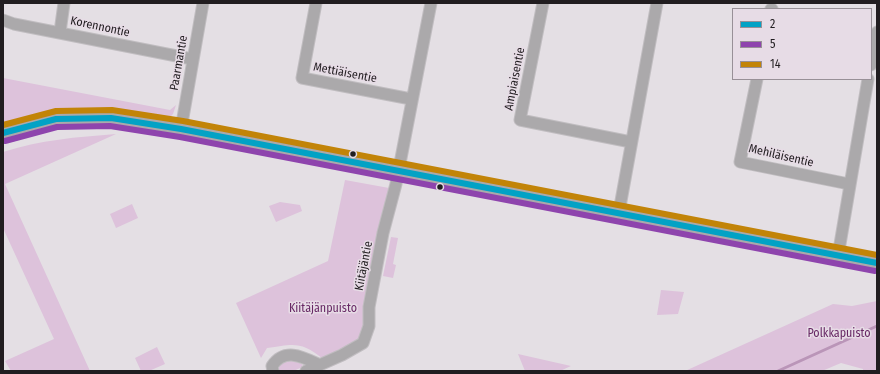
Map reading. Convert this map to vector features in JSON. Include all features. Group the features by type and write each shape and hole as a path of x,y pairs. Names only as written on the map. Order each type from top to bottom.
{"street":[{"path":"60,32 64,3"},
{"name":"Paarmantie","path":"181,129 192,59 203,3"},
{"name":"Mettiäisentie","path":"316,3 302,78 411,100"},
{"path":"398,170 431,3"},
{"name":"Ampiaisentie","path":"543,3 520,120 631,142"},
{"path":"619,212 657,3"},
{"name":"Korennontie","path":"3,20 14,24 192,59"},
{"path":"872,60 877,32"},
{"name":"Mehiläisentie","path":"757,80 740,162 849,184"},
{"path":"838,256 868,80"},
{"path":"3,133 56,119 111,118 181,129 619,212 838,256 877,262"},
{"name":"Kiitäjäntie","path":"306,371 342,355 362,343 369,326 369,307 383,233 398,170"},
{"path":"273,371 272,366 277,358 288,354 320,364"}],"green space":[{"path":"3,78 170,110 176,105 173,114 168,119 79,110 38,116 3,127"},
{"path":"116,134 5,184 90,371 11,371 5,361 54,339 3,228 3,152 45,142"},
{"name":"Kiitäjänpuisto","path":"345,180 389,188 365,323 358,340 339,352 323,359 309,349 297,345 267,348 261,358 236,303 328,261"},
{"path":"280,202 300,205 302,211 276,222 269,206"},
{"path":"132,204 138,218 116,228 110,214"},
{"path":"391,237 398,238 393,264 396,265 393,278 383,276"},
{"path":"661,290 684,292 678,314 657,315"},
{"name":"Polkkapuisto","path":"877,301 877,371 863,371 863,369 841,363 822,371 685,371 833,304 852,306"},
{"path":"157,347 165,364 149,371 141,371 135,358"},
{"path":"518,354 571,366 560,371 525,371"},
{"path":"291,360 302,364 303,367 293,371 279,371 279,363"}],"waterway":[{"path":"778,371 877,326"}],"transit line":[{"name":"14","path":"3,125 56,111 112,110 183,121 877,255"},
{"name":"2","path":"3,133 56,119 111,118 181,129 877,263"},
{"name":"5","path":"5,141 57,127 110,126 180,137 875,271"}]}
